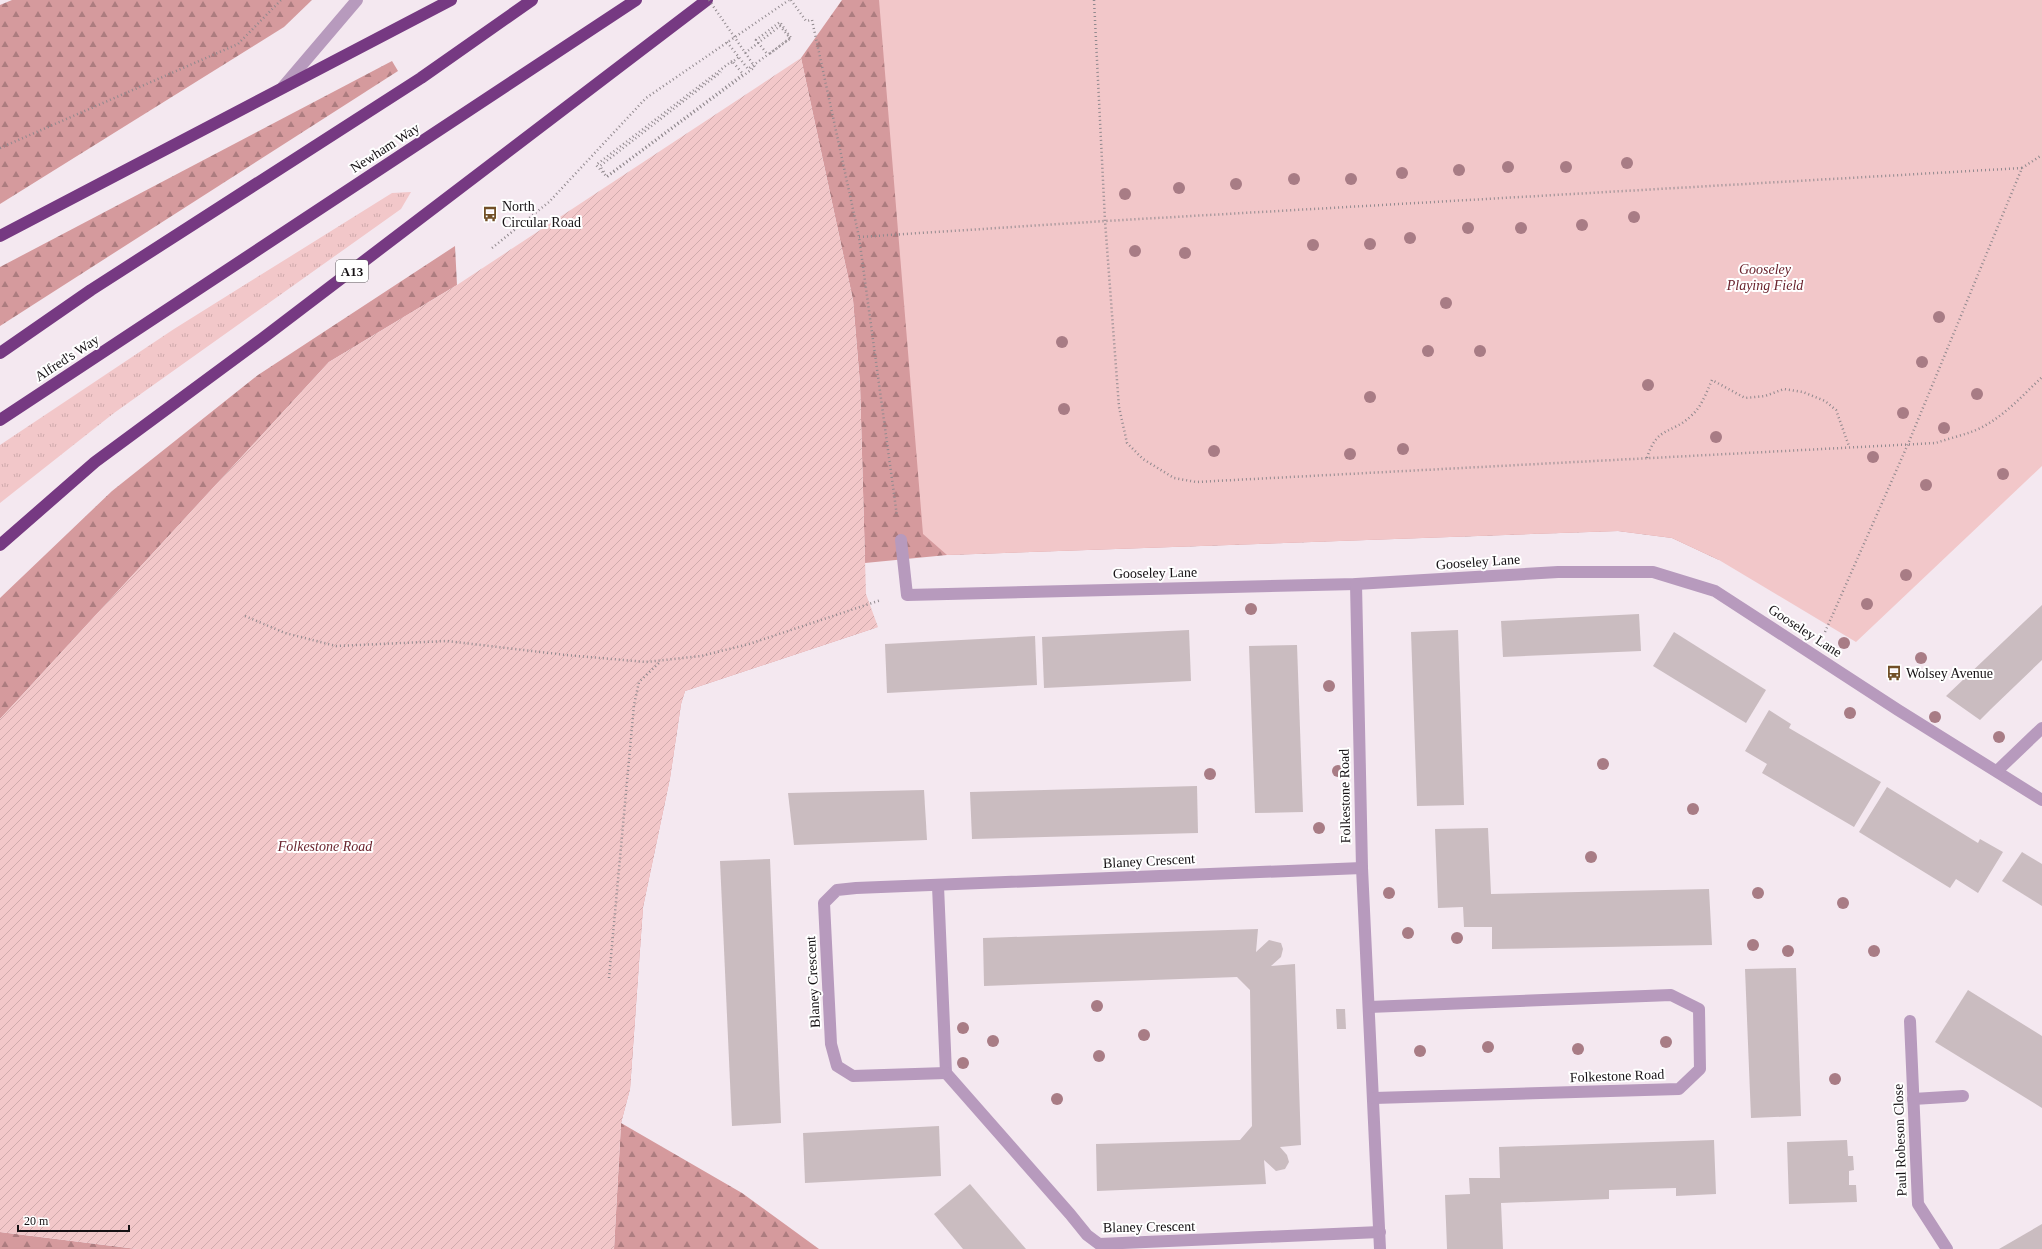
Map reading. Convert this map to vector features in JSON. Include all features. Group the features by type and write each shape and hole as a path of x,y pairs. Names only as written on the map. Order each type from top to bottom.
{"highway":[{"path":"0,236 451,0"},
{"path":"0,353 91,290 421,78 532,0"},
{"name":"Newham Way","path":"151,320 636,0"},
{"name":"A13","path":"0,545 95,462 269,333 708,0"},
{"name":"Alfred's Way","path":"0,420 151,320"}],"street":[{"path":"283,87 357,0"},
{"path":"901,540 907,594"},
{"name":"Gooseley Lane","path":"907,594 1356,584 1558,572 1653,572 1715,591 1898,710 2042,800"},
{"name":"Folkestone Road","path":"1356,584 1362,868 1380,1249"},
{"path":"1997,771 2042,728"},
{"name":"Blaney Crescent","path":"1362,868 837,890 824,902 831,1044 836,1066 853,1076 946,1073 1087,1235 1099,1244 1380,1232"},
{"path":"938,886 946,1073"},
{"name":"Folkestone Road","path":"1369,1007 1671,995 1699,1009 1700,1069 1679,1089 1374,1098"},
{"name":"Paul Robeson Close","path":"1910,1021 1918,1204 1947,1249"},
{"path":"1913,1099 1963,1096"}],"path":[{"path":"0,148 238,44 281,0"},
{"path":"708,0 754,67 607,177 596,165 732,61 743,74 607,176 600,166 724,69 739,58"},
{"path":"492,248 549,202 646,98 790,0 806,21 812,20 859,237 901,540"},
{"path":"1094,0 1105,221 1119,407 1127,443 1144,459 1174,478 1196,482 1849,446 1936,443 1972,432 2013,405 2042,377"},
{"path":"727,42 748,69 764,59 791,38 780,22 756,40 760,45 764,50 768,55 790,38 780,26 770,34 759,42 754,46 745,53"},
{"path":"859,237 1105,221 2022,168 2042,155"},
{"path":"1815,655 1908,444 2022,168"},
{"path":"1647,458 1651,445 1658,435 1693,415 1712,380 1745,398 1765,396 1784,389 1802,392 1825,401 1836,410 1849,446"},
{"path":"245,616 285,634 336,646 447,641 566,655 646,662 701,656 749,644 876,601 907,594"},
{"path":"609,978 634,705 639,682 662,660"}],"green space":[{"path":"12,0 312,0 284,27 0,204 0,5"},
{"path":"842,0 889,0 1687,482 1719,560 1672,538 1618,531 947,555 865,563 860,384 853,300 801,58"},
{"name":"Gooseley Playing Field","path":"879,0 2042,0 2042,466 1856,642 1719,560 1672,538 1618,531 947,555 923,534"},
{"name":"Folkestone Road","path":"801,58 853,300 860,384 866,594 878,627 685,691 681,704 670,778 643,907 630,1089 621,1123 614,1249 137,1249 0,1232 0,719 329,362 457,285"},
{"path":"392,61 398,71 0,326 0,267"},
{"path":"411,192 401,209 114,413 0,503 0,445 174,329 392,193"},
{"path":"455,246 457,285 329,362 0,719 0,598 112,491 258,375"},
{"path":"878,627 685,691 681,704 670,778 643,907 630,1089 621,1123 621,992 677,667"},
{"path":"621,1123 742,1193 819,1249 614,1249"},
{"path":"0,1232 137,1249 0,1249"}],"building":[{"path":"2042,605 2042,660 1980,720 1946,696"},
{"path":"1639,614 1641,651 1503,657 1501,621"},
{"path":"1189,630 1191,681 1044,688 1042,637"},
{"path":"1458,630 1464,805 1417,806 1411,632"},
{"path":"1674,632 1766,690 1746,723 1653,666"},
{"path":"1035,636 1037,685 887,693 885,644"},
{"path":"1297,645 1303,812 1255,813 1249,646"},
{"path":"1769,710 1791,724 1789,728 1881,782 1854,827 1762,773 1767,764 1745,751"},
{"path":"1197,786 1198,833 972,839 970,792"},
{"path":"1887,787 1978,843 1980,839 2003,852 1978,893 1956,879 1950,888 1859,832"},
{"path":"924,790 927,840 794,845 788,793"},
{"path":"1488,828 1491,894 1709,889 1712,945 1492,949 1492,927 1464,927 1463,907 1438,908 1435,829"},
{"path":"2022,852 2042,864 2042,906 2002,881"},
{"path":"770,859 781,1123 732,1126 720,861"},
{"path":"1258,929 1256,952 1269,940 1281,943 1283,949 1281,957 1271,966 1295,964 1301,1145 1280,1147 1287,1155 1289,1162 1285,1169 1276,1171 1264,1160 1266,1184 1097,1191 1096,1144 1240,1140 1252,1126 1250,990 1237,977 984,986 983,938"},
{"path":"1796,968 1801,1116 1751,1118 1745,969"},
{"path":"1968,990 2042,1036 2042,1108 1935,1042"},
{"path":"1336,1009 1345,1009 1346,1029 1337,1029"},
{"path":"939,1126 941,1176 805,1183 803,1133"},
{"path":"1714,1140 1716,1194 1676,1196 1676,1188 1609,1190 1609,1199 1501,1203 1503,1249 1447,1249 1445,1195 1470,1194 1469,1178 1500,1178 1499,1147"},
{"path":"1847,1140 1848,1156 1853,1156 1854,1170 1849,1171 1849,1185 1856,1185 1857,1202 1789,1204 1787,1142"},
{"path":"970,1184 1026,1249 963,1249 934,1214"},
{"path":"2042,1224 2042,1249 1999,1249"}],"place":[{"name":"North Circular Road","path":"490,214"},
{"name":"Wolsey Avenue","path":"1894,673"}]}
